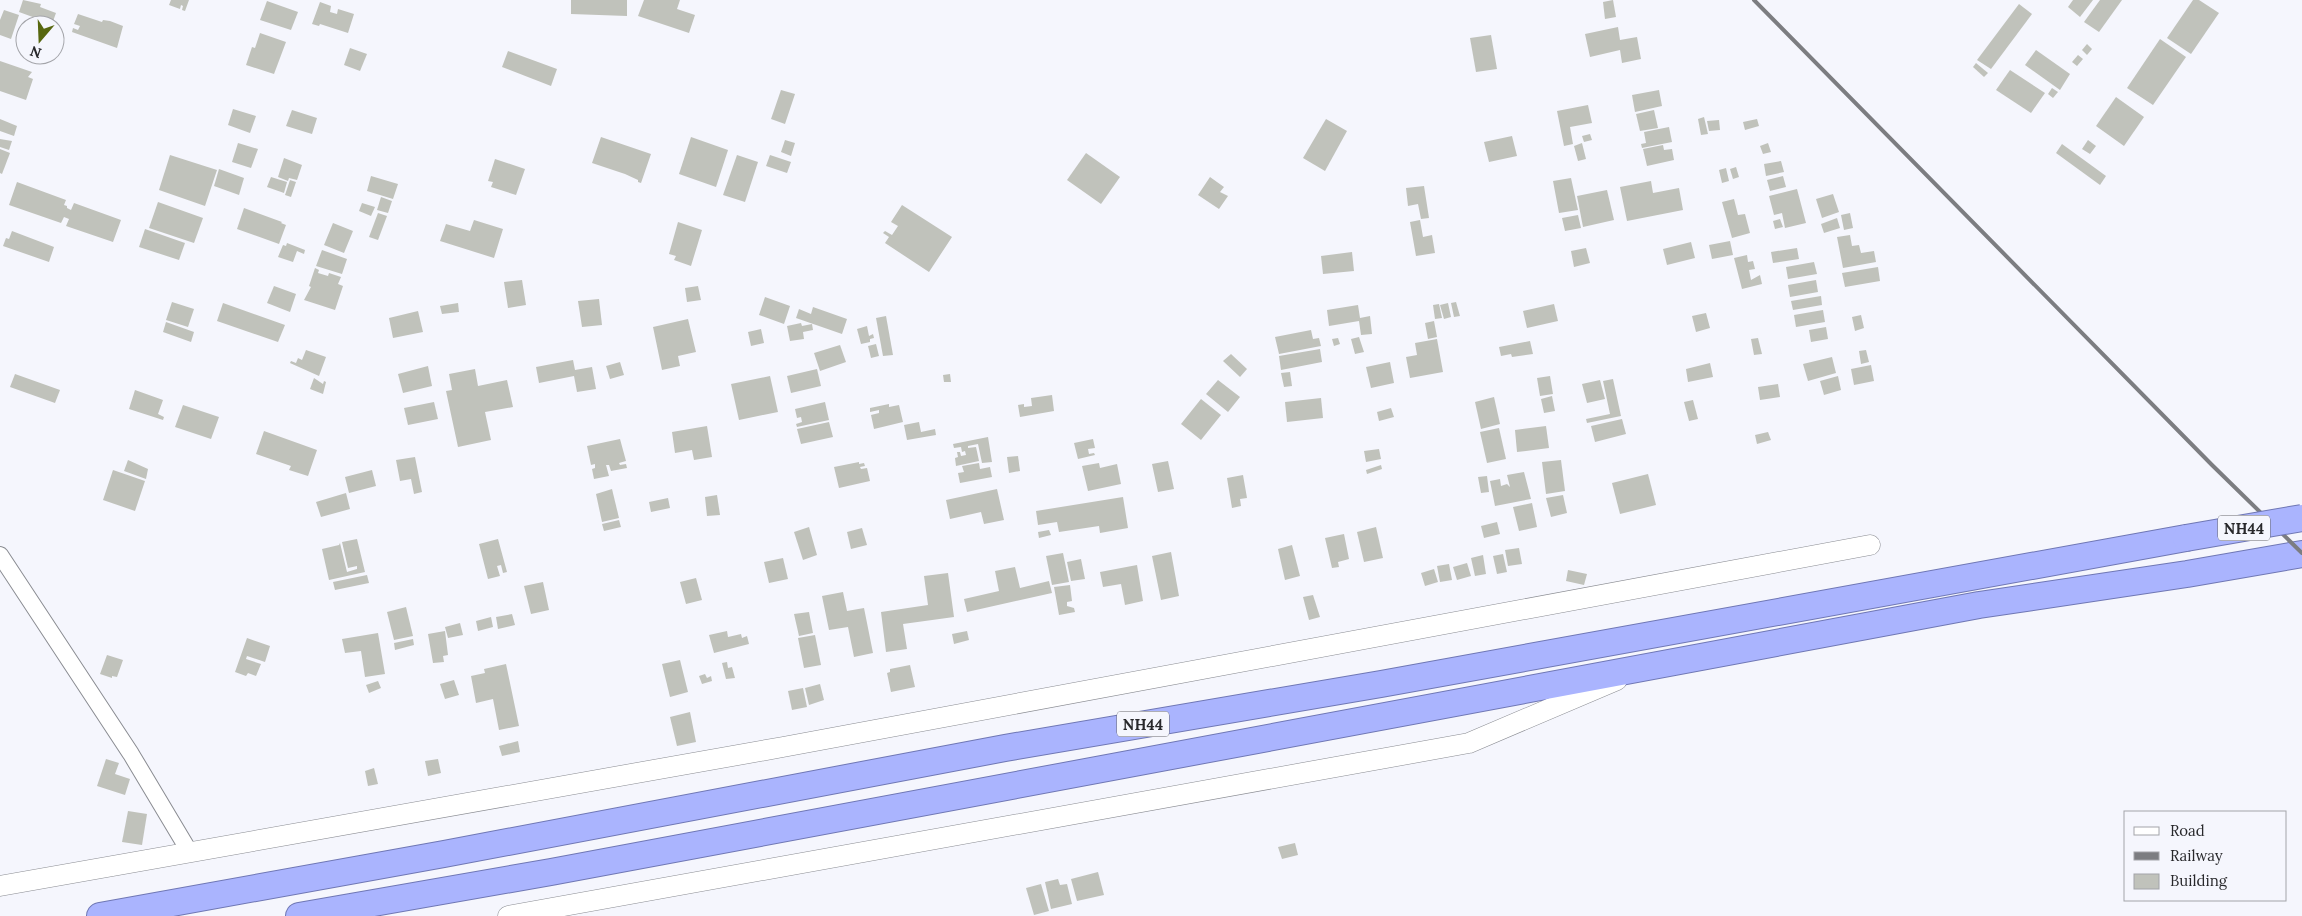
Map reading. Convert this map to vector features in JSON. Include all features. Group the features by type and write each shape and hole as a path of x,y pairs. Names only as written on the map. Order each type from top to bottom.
{"highway":[{"name":"NH44","path":"100,916 454,853 1005,748 1381,684 2302,518"},
{"name":"NH44","path":"299,916 551,872 1979,604 2187,574 2302,554"}],"street":[{"path":"0,886 783,747 1870,545"},
{"path":"0,556 131,754 189,851"},
{"path":"508,916 1469,743 1644,668"}],"building":[{"path":"23,0 41,4 40,7 56,13 55,15 27,15 19,12"},
{"path":"171,0 189,0 185,11 182,10 183,6 181,5 180,9 169,5"},
{"path":"571,0 627,0 627,16 571,14"},
{"path":"644,0 680,0 677,9 695,15 689,33 638,16"},
{"path":"1613,0 1616,17 1605,19 1603,2"},
{"path":"2073,0 2093,0 2080,17 2068,7"},
{"path":"2100,0 2122,0 2099,32 2084,22"},
{"path":"2193,0 2199,0 2219,13 2191,54 2167,38"},
{"path":"267,1 298,12 291,30 260,20"},
{"path":"320,2 331,6 330,12 337,14 338,9 354,14 348,33 320,24 319,26 312,24"},
{"path":"2019,4 2032,14 1991,69 1977,60"},
{"path":"4,10 19,15 15,15 15,27 11,39 0,35 0,20"},
{"path":"78,14 102,22 103,20 110,21 123,26 117,48 72,32 73,28 78,30 80,26 74,24"},
{"path":"1618,27 1620,40 1637,37 1641,59 1622,63 1620,50 1590,57 1585,34"},
{"path":"260,33 286,42 274,74 246,65 252,47 255,48"},
{"path":"1491,35 1497,69 1476,72 1470,38"},
{"path":"2160,39 2186,57 2153,105 2127,88"},
{"path":"2087,44 2092,49 2087,55 2082,50"},
{"path":"350,48 367,54 360,71 344,65"},
{"path":"2036,50 2070,74 2060,90 2025,65"},
{"path":"508,51 557,69 551,86 502,67"},
{"path":"2078,55 2083,59 2077,66 2072,62"},
{"path":"0,61 32,72 28,77 33,79 26,100 0,91"},
{"path":"1976,63 1988,73 1984,77 1973,67"},
{"path":"2010,70 2045,93 2031,113 1996,90"},
{"path":"2052,88 2058,92 2053,98 2048,94"},
{"path":"781,90 795,94 785,124 771,119"},
{"path":"1659,90 1662,106 1635,112 1632,95"},
{"path":"2116,97 2144,117 2124,146 2096,126"},
{"path":"1588,105 1592,123 1570,127 1573,144 1564,146 1557,111"},
{"path":"233,109 256,116 250,133 228,125"},
{"path":"292,110 317,118 312,134 286,126"},
{"path":"1654,110 1658,128 1640,131 1636,114"},
{"path":"1704,117 1708,134 1701,135 1698,119"},
{"path":"0,119 17,126 14,136 0,131"},
{"path":"1326,119 1347,131 1325,171 1303,158"},
{"path":"1757,119 1759,126 1745,130 1743,122"},
{"path":"1719,120 1720,130 1709,131 1707,121"},
{"path":"1669,127 1672,142 1642,148 1641,144 1646,143 1644,132"},
{"path":"1590,134 1592,140 1584,142 1582,136"},
{"path":"1512,136 1517,156 1489,162 1484,142"},
{"path":"601,137 651,154 641,183 625,174 592,163"},
{"path":"691,137 728,150 716,187 679,174"},
{"path":"0,139 12,141 9,150 0,147"},
{"path":"785,140 795,143 791,156 781,152"},
{"path":"2088,140 2096,146 2090,154 2082,149"},
{"path":"238,143 258,149 251,168 232,162"},
{"path":"1582,143 1586,159 1578,161 1574,146"},
{"path":"1768,143 1771,152 1763,154 1760,146"},
{"path":"2062,144 2106,176 2100,185 2056,153"},
{"path":"1663,145 1664,150 1672,149 1674,160 1647,166 1643,149"},
{"path":"0,149 10,153 2,174 0,173"},
{"path":"1086,153 1120,177 1101,204 1067,180"},
{"path":"170,155 217,170 205,206 159,190"},
{"path":"737,155 758,162 745,202 723,195"},
{"path":"770,155 791,162 787,173 766,166"},
{"path":"284,158 302,165 297,180 289,178 288,181 278,177"},
{"path":"495,159 525,169 516,195 491,187 493,182 488,181"},
{"path":"1781,161 1784,172 1766,176 1764,164"},
{"path":"1736,167 1739,177 1733,179 1730,169"},
{"path":"1726,168 1729,181 1722,183 1719,170"},
{"path":"219,169 244,178 239,195 214,186"},
{"path":"371,176 398,184 393,199 367,191"},
{"path":"1783,176 1786,187 1770,191 1767,180"},
{"path":"271,177 287,182 284,193 267,187"},
{"path":"1210,177 1224,187 1220,192 1228,196 1219,209 1198,195"},
{"path":"1571,178 1578,210 1559,213 1553,181"},
{"path":"290,180 296,182 291,197 285,195"},
{"path":"1651,181 1653,193 1679,188 1683,210 1627,221 1620,187"},
{"path":"17,182 66,200 64,205 71,210 74,203 121,220 113,242 66,226 69,219 64,217 61,223 9,205"},
{"path":"1424,186 1429,218 1421,219 1418,204 1408,206 1406,188"},
{"path":"1797,189 1806,223 1785,228 1782,213 1774,215 1769,196"},
{"path":"1607,190 1614,220 1583,227 1577,196"},
{"path":"1833,194 1839,212 1822,218 1816,199"},
{"path":"381,197 392,201 388,213 377,210"},
{"path":"1734,199 1738,215 1745,214 1750,233 1732,238 1722,202"},
{"path":"158,202 203,218 194,243 149,228"},
{"path":"362,203 375,207 371,216 359,211"},
{"path":"902,205 952,237 929,272 885,243 889,237 883,233 885,231 892,235 898,226 891,222"},
{"path":"244,208 286,225 279,244 237,229"},
{"path":"378,213 387,216 378,240 369,237"},
{"path":"1850,213 1853,228 1844,230 1841,215"},
{"path":"1578,215 1581,228 1565,231 1562,218"},
{"path":"1837,218 1840,228 1824,233 1821,224"},
{"path":"1780,219 1783,227 1775,229 1773,221"},
{"path":"474,220 503,229 494,258 440,241 446,224 470,231"},
{"path":"1420,220 1423,237 1432,235 1435,253 1416,256 1410,222"},
{"path":"678,222 702,230 691,266 674,260 676,256 669,254"},
{"path":"333,223 353,231 344,253 324,245"},
{"path":"145,229 185,243 179,260 139,247"},
{"path":"12,231 54,247 49,262 3,246 6,238 9,239"},
{"path":"1850,235 1852,246 1859,245 1861,253 1874,251 1876,262 1843,268 1837,237"},
{"path":"1730,241 1733,255 1712,259 1709,245"},
{"path":"1691,242 1695,258 1667,265 1663,249"},
{"path":"287,243 305,250 304,254 297,251 293,262 278,257 283,245 286,246"},
{"path":"1586,248 1590,263 1574,267 1571,251"},
{"path":"1797,248 1799,259 1773,263 1771,252"},
{"path":"322,250 347,259 342,274 316,266"},
{"path":"1352,252 1354,271 1323,274 1321,256"},
{"path":"1747,255 1748,262 1753,261 1755,269 1749,270 1751,280 1760,275 1762,284 1742,289 1734,258"},
{"path":"1814,262 1817,274 1788,279 1786,267"},
{"path":"1878,267 1880,281 1845,287 1842,273"},
{"path":"315,268 319,270 318,273 328,276 329,273 341,277 338,284 343,286 335,310 304,300 311,287 309,286"},
{"path":"522,280 526,305 508,308 504,282"},
{"path":"1816,280 1818,292 1790,297 1788,285"},
{"path":"274,286 296,294 290,312 267,303"},
{"path":"698,286 701,300 687,302 685,288"},
{"path":"1821,296 1822,305 1793,310 1791,301"},
{"path":"765,297 790,306 784,324 759,315"},
{"path":"599,299 602,325 582,327 578,301"},
{"path":"172,302 194,309 188,327 166,320"},
{"path":"1456,302 1460,316 1454,317 1451,303"},
{"path":"223,303 285,325 278,342 217,321"},
{"path":"458,303 459,312 442,314 440,306"},
{"path":"1448,303 1451,317 1444,319 1440,305"},
{"path":"1439,304 1442,318 1435,319 1433,305"},
{"path":"1554,304 1558,321 1527,328 1523,311"},
{"path":"1358,305 1360,318 1370,316 1372,334 1361,335 1359,321 1329,326 1327,310"},
{"path":"813,307 847,319 842,334 796,318 799,309 811,314"},
{"path":"1823,310 1825,322 1796,327 1794,315"},
{"path":"418,311 423,332 393,338 389,318"},
{"path":"1706,313 1710,328 1696,332 1692,316"},
{"path":"1861,315 1864,328 1855,331 1852,317"},
{"path":"886,316 893,355 883,356 876,318"},
{"path":"688,319 696,352 678,356 680,366 662,370 653,327"},
{"path":"1434,321 1437,337 1428,339 1425,323"},
{"path":"166,322 194,332 191,342 163,332"},
{"path":"801,323 802,326 812,324 813,330 803,332 804,339 790,341 787,326"},
{"path":"867,326 869,336 873,334 874,338 870,339 870,342 861,344 857,329"},
{"path":"1826,327 1828,339 1811,342 1809,330"},
{"path":"761,329 764,343 751,346 748,332"},
{"path":"1311,330 1313,339 1319,338 1321,346 1279,354 1275,337"},
{"path":"1359,337 1364,352 1355,354 1351,339"},
{"path":"1338,338 1340,344 1334,346 1332,339"},
{"path":"1758,338 1762,354 1754,355 1751,339"},
{"path":"1437,339 1443,372 1410,378 1406,357 1417,355 1415,343"},
{"path":"1530,341 1533,354 1512,357 1511,354 1501,356 1499,347"},
{"path":"876,344 879,356 871,358 868,346"},
{"path":"840,345 846,362 820,371 814,353"},
{"path":"1320,349 1322,362 1281,370 1279,356"},
{"path":"306,350 326,357 319,376 290,363 291,361 296,363 298,358 302,360"},
{"path":"1866,350 1869,362 1861,364 1859,351"},
{"path":"1231,354 1247,369 1240,377 1223,361"},
{"path":"1832,357 1836,373 1808,381 1803,364"},
{"path":"573,360 575,370 592,367 596,389 577,392 574,376 539,383 536,367"},
{"path":"620,362 624,375 610,379 606,366"},
{"path":"1390,362 1394,383 1371,388 1366,367"},
{"path":"1710,363 1713,377 1688,382 1686,369"},
{"path":"1871,365 1874,381 1854,385 1851,369"},
{"path":"428,366 432,386 403,393 398,374"},
{"path":"475,369 478,386 507,380 513,407 485,412 491,440 458,447 446,391 452,390 449,374"},
{"path":"817,369 821,386 791,393 787,376"},
{"path":"1290,372 1292,386 1284,387 1281,373"},
{"path":"15,374 60,390 55,403 10,387"},
{"path":"950,374 951,382 944,382 943,375"},
{"path":"770,376 778,412 739,420 731,384"},
{"path":"1550,376 1553,394 1540,396 1537,378"},
{"path":"1838,376 1841,390 1824,395 1820,381"},
{"path":"314,378 323,384 324,381 326,382 323,394 310,389"},
{"path":"1613,379 1621,416 1587,423 1586,419 1610,414 1603,381"},
{"path":"1218,380 1240,397 1228,412 1206,394"},
{"path":"1600,380 1605,399 1587,403 1582,384"},
{"path":"1778,384 1780,397 1760,400 1758,387"},
{"path":"135,390 163,400 158,414 164,417 163,420 129,409"},
{"path":"1052,395 1054,411 1020,417 1018,405 1024,404 1024,407 1032,406 1031,398"},
{"path":"1552,396 1555,411 1544,413 1541,399"},
{"path":"1494,397 1500,424 1481,429 1475,402"},
{"path":"1321,398 1323,418 1287,422 1285,402"},
{"path":"1201,399 1221,415 1201,440 1181,424"},
{"path":"1693,400 1698,419 1689,421 1684,402"},
{"path":"434,402 438,419 408,425 404,408"},
{"path":"825,402 829,420 797,427 796,424 802,422 801,417 797,418 795,409"},
{"path":"889,404 889,407 899,405 903,422 874,429 871,415 879,413 879,410 870,412 870,408"},
{"path":"183,405 219,417 211,439 175,427"},
{"path":"1391,408 1394,417 1379,421 1377,412"},
{"path":"1622,419 1626,434 1595,442 1591,426"},
{"path":"829,422 833,437 801,444 797,429"},
{"path":"919,422 921,432 935,429 936,435 907,440 904,425"},
{"path":"707,426 712,457 694,460 692,450 675,453 672,432"},
{"path":"1546,426 1549,448 1517,452 1515,430"},
{"path":"1499,428 1506,459 1487,463 1480,432"},
{"path":"264,431 317,450 308,476 289,470 291,466 256,454"},
{"path":"1768,432 1771,440 1757,444 1755,435"},
{"path":"988,437 992,462 982,463 978,444 968,446 968,448 976,447 979,461 956,466 955,458 958,457 957,452 960,452 961,456 966,455 965,451 962,452 961,447 954,448 953,444"},
{"path":"620,439 626,461 619,463 620,465 626,464 627,468 611,471 609,465 606,465 609,476 594,479 592,469 595,468 595,464 591,465 587,446"},
{"path":"1093,439 1095,448 1088,449 1089,454 1094,453 1095,455 1078,459 1074,443"},
{"path":"1379,449 1381,459 1366,462 1364,451"},
{"path":"1018,456 1020,471 1009,473 1007,457"},
{"path":"415,457 422,492 414,494 411,479 400,481 396,460"},
{"path":"128,460 148,469 146,479 124,471"},
{"path":"1561,460 1565,491 1546,494 1542,462"},
{"path":"1168,461 1174,489 1158,492 1152,464"},
{"path":"859,462 859,464 864,463 865,466 860,467 861,469 867,468 870,481 839,488 834,467"},
{"path":"979,463 980,469 990,467 992,477 960,483 958,473 964,472 962,466"},
{"path":"1099,463 1100,468 1117,464 1121,484 1088,491 1082,466"},
{"path":"1381,465 1382,469 1367,474 1366,470"},
{"path":"113,470 145,481 135,511 103,500"},
{"path":"372,470 376,486 349,493 345,477"},
{"path":"1524,472 1531,499 1495,506 1490,481 1500,479 1501,486 1507,484 1510,487 1507,475"},
{"path":"1648,474 1656,505 1620,514 1612,483"},
{"path":"1243,475 1247,498 1240,499 1241,506 1232,508 1227,478"},
{"path":"1487,476 1489,492 1481,493 1478,477"},
{"path":"612,489 619,518 602,522 596,494"},
{"path":"997,489 1004,520 984,524 981,512 950,519 946,500"},
{"path":"346,493 350,509 321,517 316,502"},
{"path":"717,495 720,515 707,516 705,497"},
{"path":"1563,495 1567,513 1551,517 1546,498"},
{"path":"1123,497 1128,528 1100,533 1099,526 1059,532 1057,522 1038,525 1036,511"},
{"path":"668,498 670,508 651,512 649,502"},
{"path":"1532,503 1537,527 1519,531 1513,507"},
{"path":"619,520 621,527 604,531 602,524"},
{"path":"1497,522 1500,534 1484,538 1481,526"},
{"path":"809,527 817,555 803,560 794,532"},
{"path":"1376,527 1383,558 1364,562 1357,532"},
{"path":"862,528 867,545 851,549 847,532"},
{"path":"1049,530 1051,535 1039,538 1038,532"},
{"path":"1344,534 1349,559 1338,562 1339,567 1332,568 1325,538"},
{"path":"357,539 365,572 329,580 322,549 339,545 340,543 347,572 357,569 357,566 348,568 342,542"},
{"path":"498,539 507,572 503,573 501,565 497,566 500,576 488,579 479,544"},
{"path":"1292,545 1300,576 1285,580 1278,549"},
{"path":"1519,548 1522,564 1508,566 1505,550"},
{"path":"1171,552 1179,596 1161,600 1152,556"},
{"path":"1063,553 1069,582 1052,585 1046,556"},
{"path":"1503,554 1507,572 1497,574 1493,556"},
{"path":"1483,555 1486,574 1475,576 1471,558"},
{"path":"783,558 788,579 769,583 764,562"},
{"path":"1081,559 1085,579 1071,581 1067,562"},
{"path":"1467,563 1471,576 1457,580 1453,567"},
{"path":"1449,564 1452,580 1440,582 1437,566"},
{"path":"1137,565 1143,601 1125,605 1121,584 1103,587 1100,572"},
{"path":"1015,567 1020,588 1049,581 1052,593 967,612 964,599 999,591 995,571"},
{"path":"1434,569 1438,582 1425,586 1421,573"},
{"path":"1568,570 1587,574 1584,585 1566,581"},
{"path":"948,573 954,617 903,624 907,649 886,652 881,612 928,605 924,576"},
{"path":"367,575 369,583 335,590 333,582"},
{"path":"696,578 702,600 686,604 680,582"},
{"path":"543,582 549,610 531,614 524,586"},
{"path":"1070,585 1072,601 1067,602 1067,606 1074,608 1075,612 1059,615 1054,587"},
{"path":"843,592 847,611 864,608 873,653 854,657 848,627 829,630 822,596"},
{"path":"1313,595 1320,617 1309,620 1303,597"},
{"path":"406,607 413,636 394,640 387,612"},
{"path":"809,612 813,633 799,636 794,614"},
{"path":"512,614 515,625 498,629 496,617"},
{"path":"491,617 493,627 478,631 476,621"},
{"path":"460,623 463,635 448,638 445,627"},
{"path":"445,631 448,655 443,656 444,662 433,663 428,634"},
{"path":"727,631 728,637 741,634 742,638 747,636 749,644 714,653 709,635"},
{"path":"967,631 969,640 954,644 952,634"},
{"path":"378,633 385,674 365,677 361,651 345,653 342,639"},
{"path":"815,635 821,665 804,668 798,638"},
{"path":"247,638 270,646 265,662 247,656 246,659 261,664 256,676 248,673 246,676 235,672"},
{"path":"413,639 414,645 395,650 394,643"},
{"path":"107,655 123,660 117,677 112,676 112,678 100,674"},
{"path":"680,660 688,692 670,697 662,664"},
{"path":"727,662 728,668 732,667 735,678 726,679 722,663"},
{"path":"506,664 519,726 499,730 493,699 476,703 471,676 485,673 484,669"},
{"path":"910,665 915,687 891,692 887,673 890,672 890,669"},
{"path":"705,674 707,678 711,676 712,681 702,684 699,676"},
{"path":"454,680 459,695 445,699 440,684"},
{"path":"378,681 381,688 369,693 366,685"},
{"path":"820,684 824,700 809,705 805,688"},
{"path":"803,688 807,707 792,710 788,691"},
{"path":"690,712 696,742 677,746 670,717"},
{"path":"518,741 520,752 502,756 499,746"},
{"path":"106,759 119,763 115,774 130,779 125,795 97,786"},
{"path":"438,759 441,773 428,776 425,761"},
{"path":"374,768 378,784 368,786 365,771"},
{"path":"128,811 147,814 142,845 122,842"},
{"path":"1295,843 1298,855 1282,859 1278,847"},
{"path":"1098,872 1104,895 1077,901 1071,879"},
{"path":"1058,879 1060,885 1067,884 1072,904 1051,909 1045,882"},
{"path":"1041,884 1049,911 1034,915 1026,888"}],"railway":[{"path":"1754,0 2212,465 2302,553"}]}
